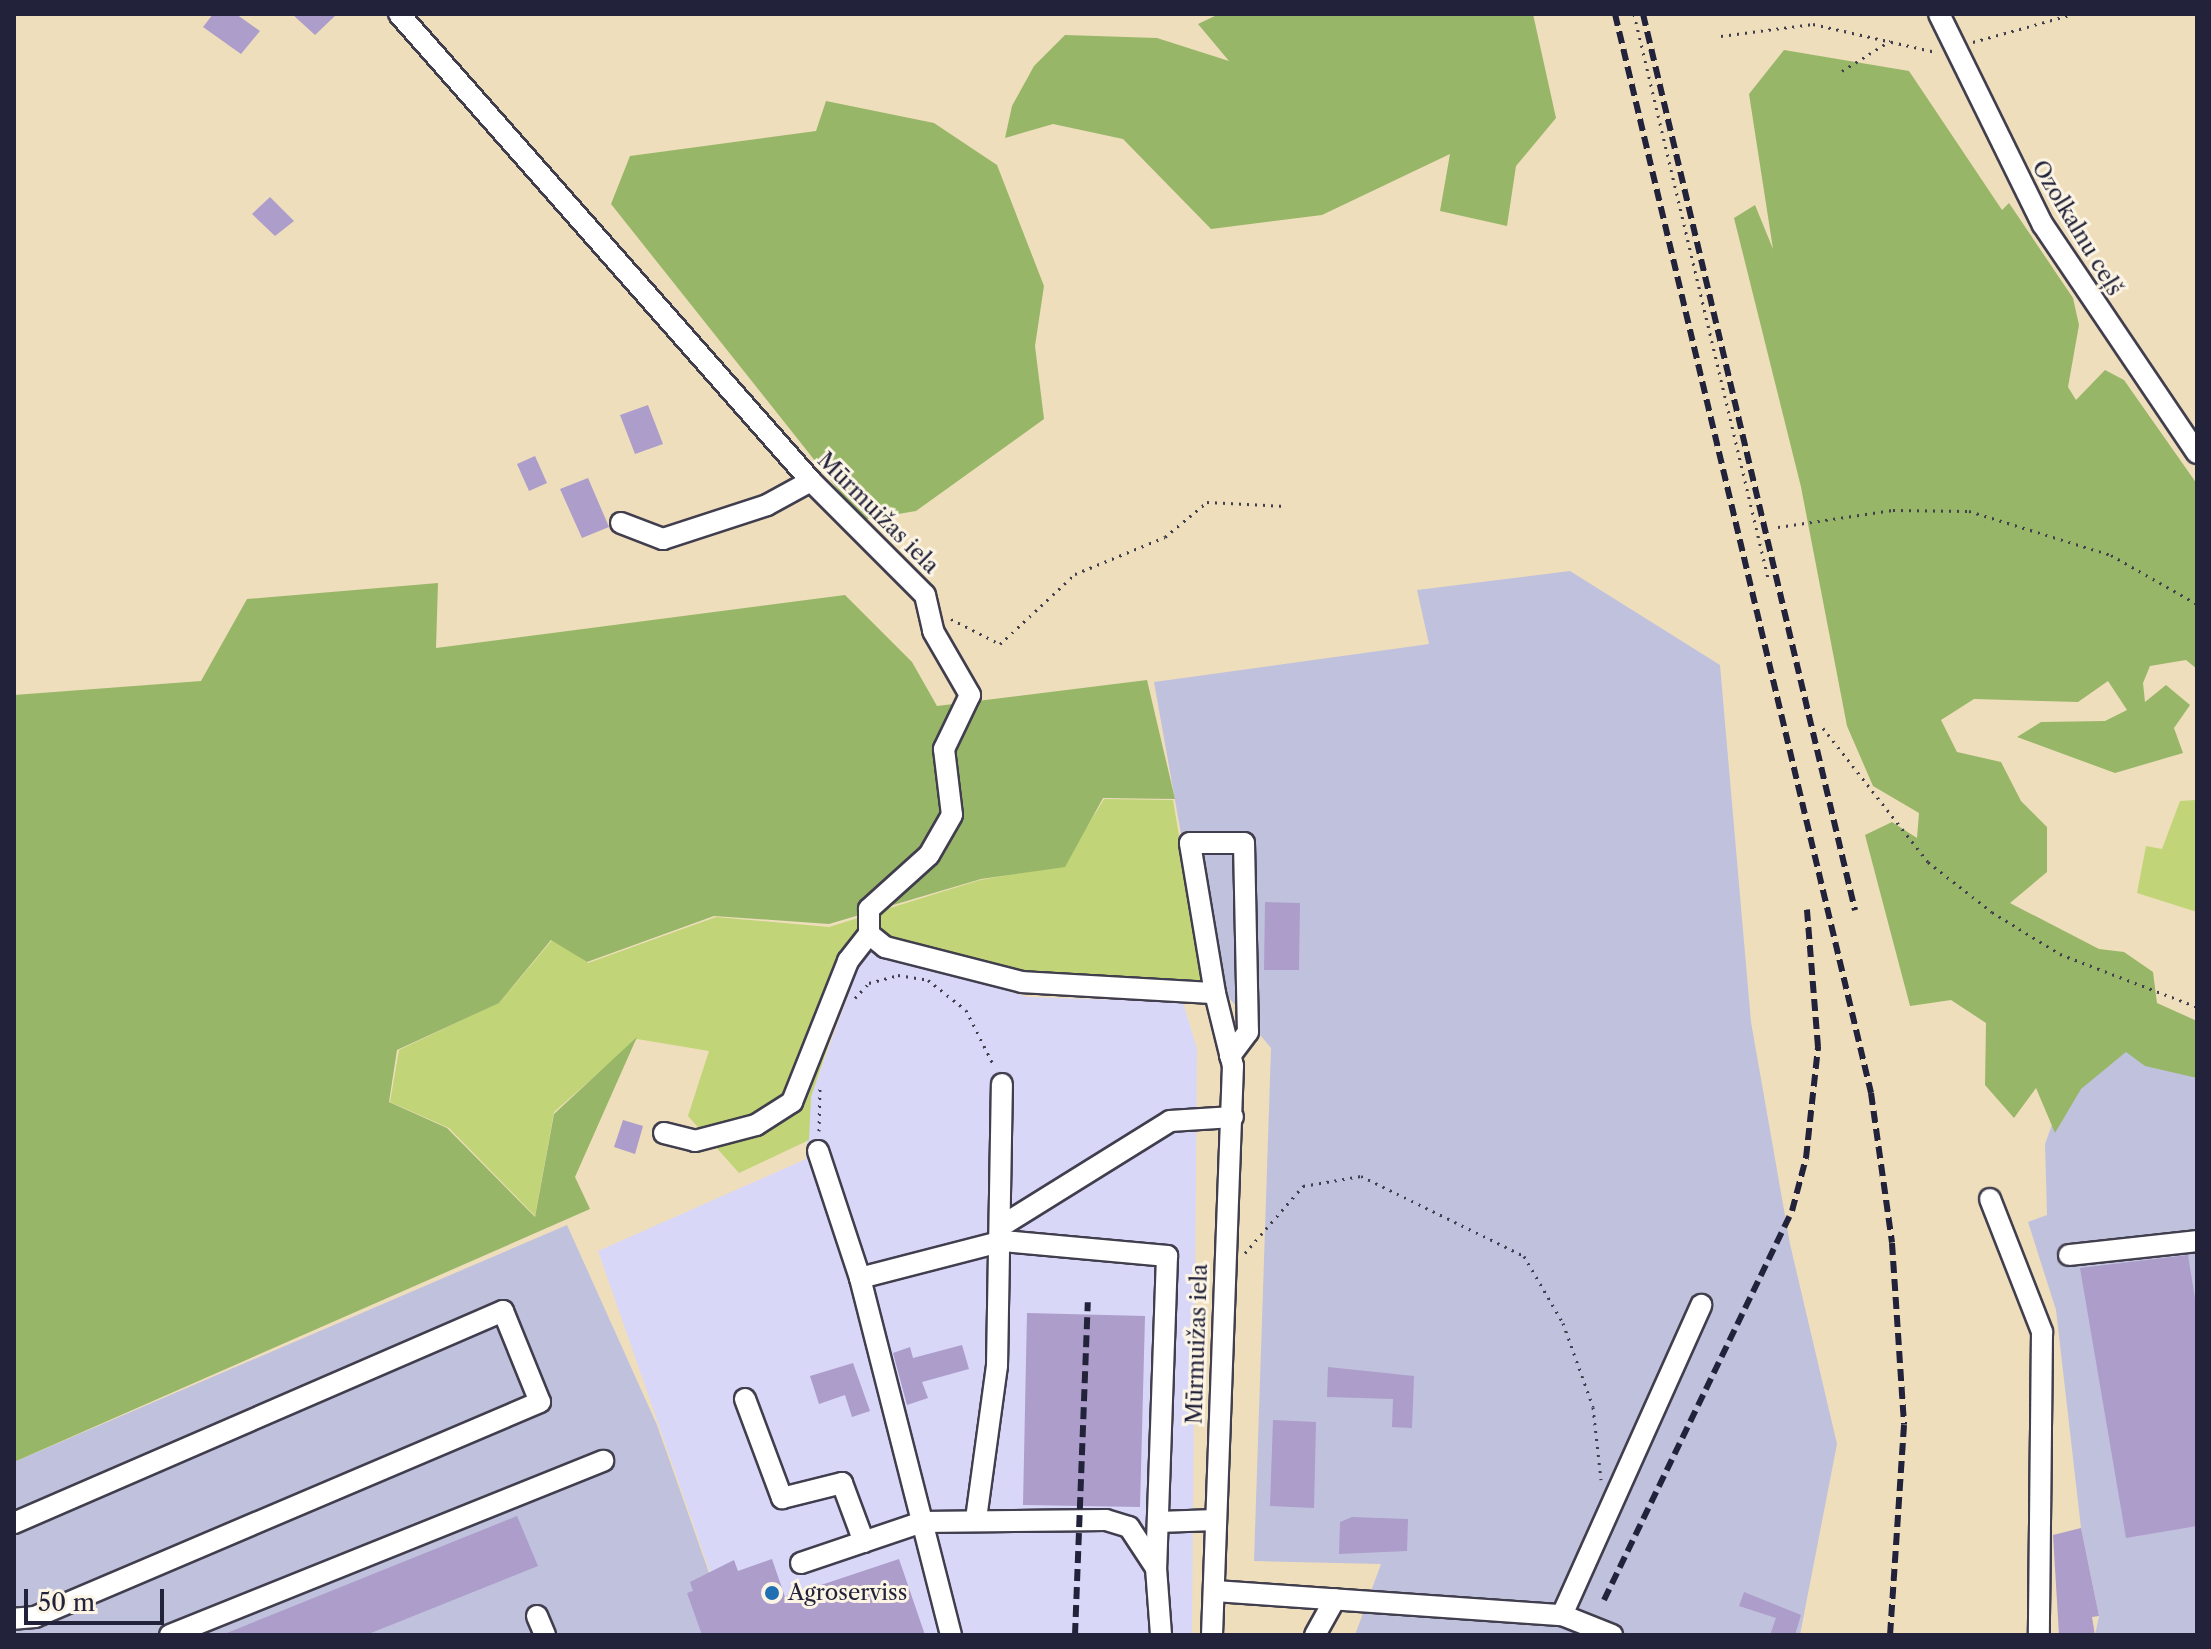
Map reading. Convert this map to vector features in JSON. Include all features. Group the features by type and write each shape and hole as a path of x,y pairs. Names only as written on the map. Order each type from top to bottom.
{"street":[{"name":"Mūrmuižas iela","path":"399,14 811,481 925,595 933,631 970,695 944,749 952,815 929,855 869,909 869,934"},
{"name":"Ozolkalnu ceļš","path":"1939,14 2043,225 2197,453"},
{"path":"621,523 663,539 767,505 811,481"},
{"name":"Mūrmuižas iela","path":"1212,1635 1222,1279 1233,1117 1230,1056 1215,993 1190,843 1244,843 1248,1032 1230,1056"},
{"path":"664,1133 695,1141 756,1125 792,1102 848,961 869,934 885,947 1022,982 1215,993"},
{"path":"976,1519 1003,1233 1002,1084"},
{"path":"860,1278 1003,1233 1170,1121 1233,1117"},
{"path":"818,1151 860,1278 951,1635"},
{"path":"1990,1199 2042,1332 2039,1635"},
{"path":"1003,1233 1167,1256 1156,1568 1161,1635"},
{"path":"2069,1255 2197,1241"},
{"path":"1562,1615 1604,1511 1701,1305"},
{"path":"14,1523 503,1311 540,1402 37,1626 14,1619"},
{"path":"745,1399 782,1498 842,1483 864,1542"},
{"path":"170,1635 603,1461"},
{"path":"801,1563 922,1522 976,1519 1106,1520 1129,1527 1156,1568"},
{"path":"1158,1522 1216,1520"},
{"path":"1215,1591 1562,1615 1612,1635"},
{"path":"1315,1635 1335,1599"}],"path":[{"path":"1634,14 1768,578"},
{"path":"1721,36 1813,24 1928,53 1956,52 1987,35 2073,14"},
{"path":"1842,71 1890,41"},
{"path":"925,595 967,633 1000,644 1075,574 1165,537 1207,502 1286,506"},
{"path":"1778,527 1893,510 1969,511 2111,555 2197,604"},
{"path":"1823,728 1928,862 1992,912 2060,954 2197,1007"},
{"path":"850,1003 869,983 898,975 928,980 966,1010 1002,1084"},
{"path":"818,1151 824,1072"},
{"path":"1222,1279 1303,1186 1361,1176 1524,1256 1563,1323 1593,1407 1604,1511"}],"shaded area":[{"path":"1570,571 1720,665 1751,1022 1790,1244 1837,1444 1800,1635 1355,1635 1381,1564 1254,1561 1271,1048 1205,969 1154,682 1429,644 1417,590"},
{"path":"865,949 1028,997 1183,1002 1197,1049 1192,1635 732,1635 598,1251 806,1159 811,1096"},
{"path":"2118,1045 2197,1061 2197,1635 2095,1635 2099,1616 2081,1528 2056,1310 2028,1222 2047,1215 2045,1144 2064,1091"},
{"path":"567,1225 657,1425 731,1635 14,1635 14,1462"}],"green space":[{"path":"1219,14 1533,14 1556,118 1516,166 1507,226 1440,211 1450,154 1322,215 1211,229 1123,139 1053,124 1005,138 1012,106 1034,66 1065,35 1157,38 1229,61 1198,24"},
{"path":"1784,50 1909,71 2002,210 2009,203 2073,298 2079,325 2068,387 2076,400 2105,370 2124,380 2197,484 2197,669 2186,660 2150,666 2143,683 2145,702 2166,685 2190,705 2174,728 2183,753 2115,773 2017,737 2041,722 2105,721 2127,710 2108,681 2078,702 1974,699 1941,720 1957,752 2001,762 2021,801 2047,827 2047,872 2010,903 2099,949 2124,952 2153,972 2157,1003 2197,1021 2197,1078 2145,1066 2126,1052 2081,1089 2055,1133 2036,1088 2014,1118 1985,1085 1986,1023 1951,1000 1910,1006 1865,835 1892,822 1917,838 1919,813 1873,786 1847,726 1801,487 1734,218 1755,205 1773,249 1749,94"},
{"path":"826,101 934,123 997,165 1044,286 1035,346 1044,419 916,511 862,520 611,204 630,156 816,131"},
{"path":"438,583 436,648 845,595 912,662 937,706 1147,680 1175,799 1103,798 1065,867 981,879 829,924 714,916 587,962 551,940 499,1003 397,1050 389,1102 447,1128 535,1217 554,1114 637,1037 575,1177 590,1209 14,1462 14,695 201,681 247,599"},
{"path":"1104,799 1173,800 1204,986 1034,981 861,947 811,1097 809,1140 739,1173 688,1116 709,1051 637,1039 554,1112 535,1216 449,1128 390,1102 399,1050 500,1002 553,939 588,963 716,917 829,927 980,880 1063,866"},
{"path":"2197,800 2197,912 2137,893 2146,846 2162,849 2180,801"}],"building":[{"path":"213,14 236,14 260,31 241,54 203,27"},
{"path":"292,14 337,14 315,35"},
{"path":"270,197 294,221 275,236 252,214"},
{"path":"648,405 663,444 635,454 620,415"},
{"path":"535,456 547,483 529,491 517,464"},
{"path":"588,478 609,527 582,538 560,489"},
{"path":"1265,902 1300,903 1299,970 1264,970"},
{"path":"623,1120 643,1126 635,1154 614,1147"},
{"path":"2188,1255 2197,1311 2197,1526 2126,1538 2080,1268"},
{"path":"1027,1313 1145,1316 1140,1507 1023,1505"},
{"path":"962,1345 969,1369 922,1382 928,1398 907,1405 893,1353 910,1347 913,1358"},
{"path":"853,1363 870,1411 852,1417 845,1395 819,1404 810,1376"},
{"path":"1328,1367 1414,1376 1412,1428 1392,1427 1393,1399 1327,1397"},
{"path":"1273,1420 1316,1422 1314,1508 1270,1506"},
{"path":"517,1516 538,1566 366,1635 222,1635"},
{"path":"1352,1517 1408,1519 1407,1551 1339,1554 1340,1522"},
{"path":"2081,1528 2099,1616 2092,1617 2095,1635 2059,1635 2053,1535"},
{"path":"772,1559 785,1597 899,1559 925,1635 702,1635 687,1593 693,1591 690,1582 734,1560 738,1571"},
{"path":"1744,1592 1801,1615 1795,1635 1770,1635 1776,1618 1739,1606"}],"railway":[{"path":"1615,14 1871,1093 1892,1243 1904,1425 1890,1635"},
{"path":"1643,14 1855,910"},
{"path":"1604,1600 1792,1211 1806,1158 1818,1047 1807,909"},
{"path":"1075,1635 1088,1302"}],"place":[{"name":"Agroserviss","path":"772,1593"}]}
